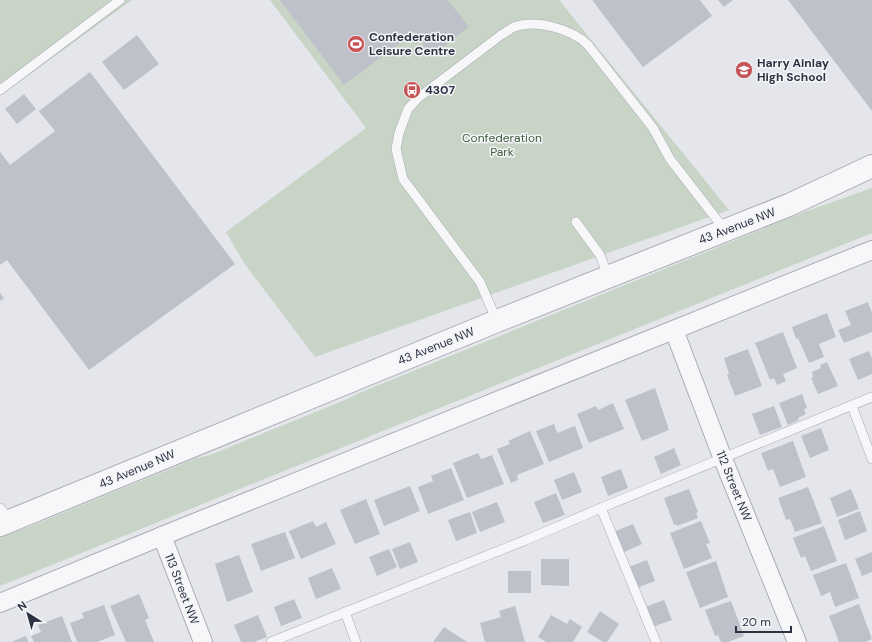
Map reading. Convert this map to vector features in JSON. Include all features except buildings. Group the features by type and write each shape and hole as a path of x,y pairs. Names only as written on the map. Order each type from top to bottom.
{"street":[{"name":"43 Avenue NW","path":"4,518 789,205 872,166"},
{"path":"0,603 162,536 872,250"},
{"name":"112 Street NW","path":"674,330 723,459 797,642"},
{"name":"113 Street NW","path":"162,536 203,642"}],"lane":[{"path":"0,90 120,0"},
{"path":"496,321 480,282 403,179 396,149 403,119 408,109 418,98 501,35 515,27 548,27 568,31 579,37 653,128 670,159 725,230"},
{"path":"576,222 600,255 608,276"},
{"path":"271,642 526,540 872,397"},
{"path":"852,406 872,460"},
{"path":"601,508 656,642"},
{"path":"345,612 356,642"}],"green space":[{"path":"0,0 132,0 0,96"},
{"name":"Confederation Park","path":"270,0 559,0 729,210 315,357 244,263 226,232 366,128"},
{"path":"872,188 872,233 0,586 0,536 26,528 197,458 210,455 807,211"}],"place":[{"name":"Confederation Leisure Centre","path":"356,44"},
{"name":"Harry Ainlay High School","path":"744,70"},
{"name":"4307","path":"412,90"}]}
